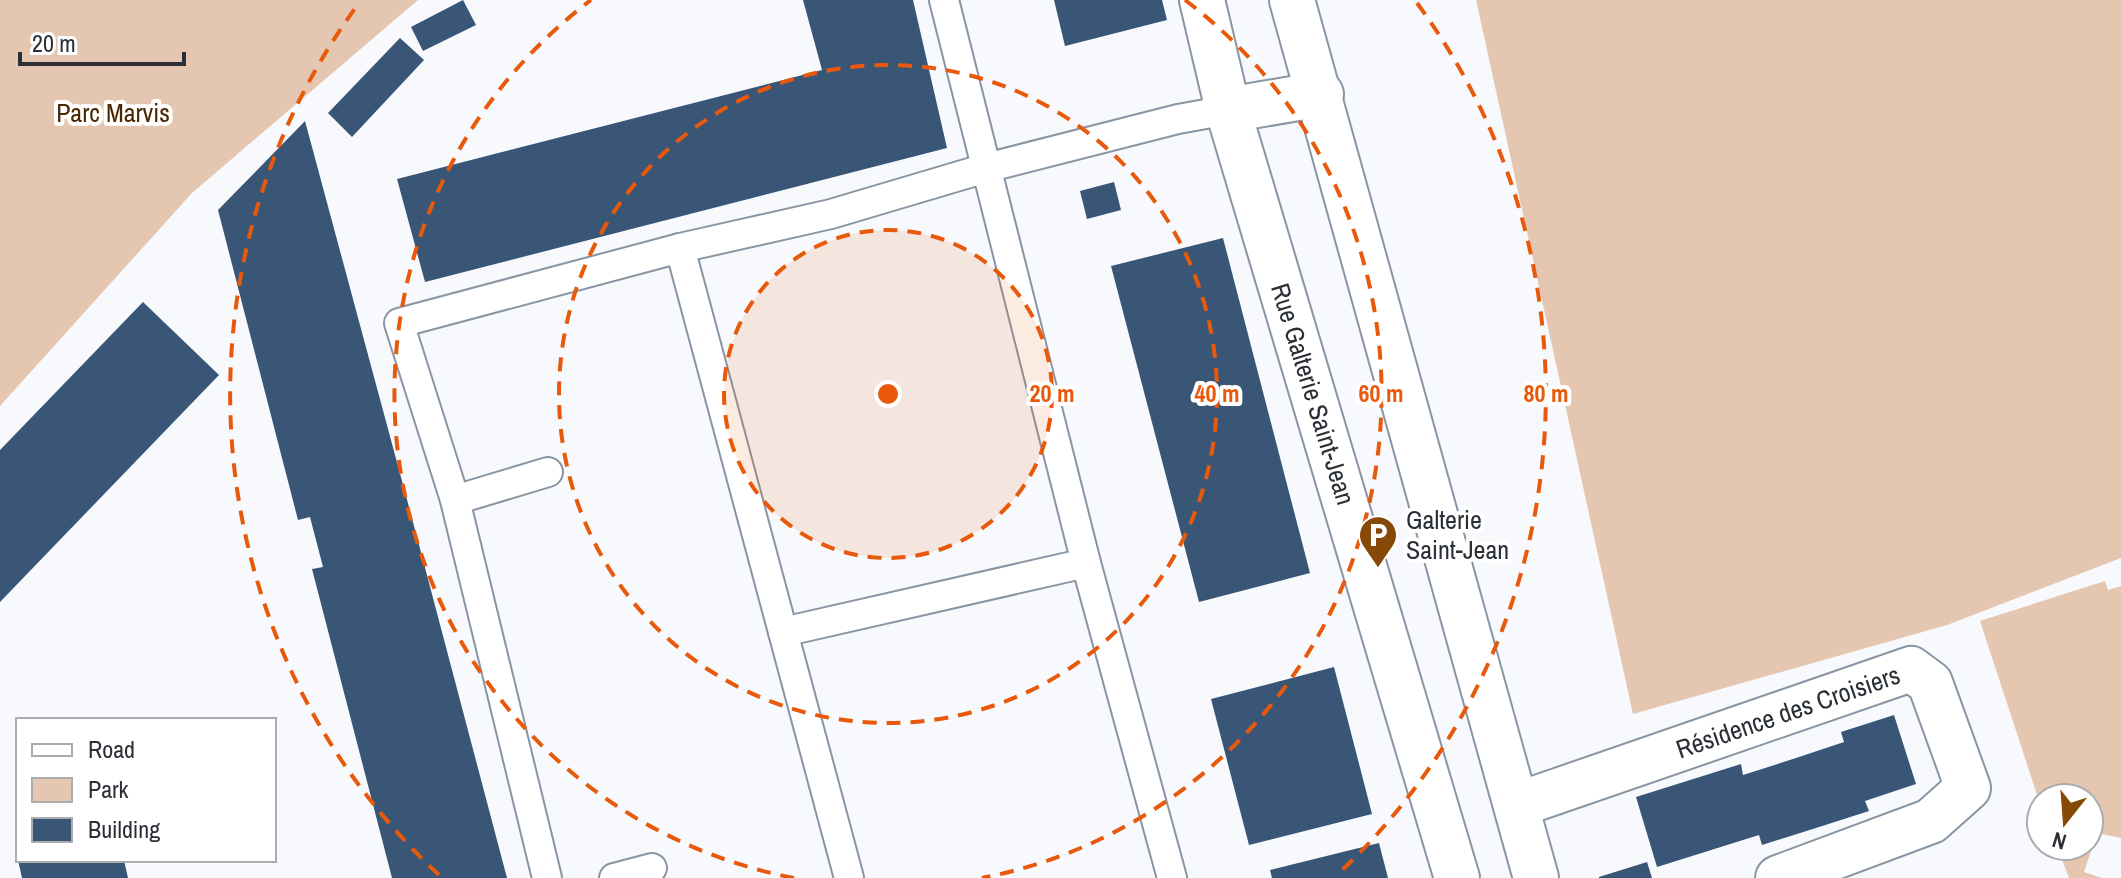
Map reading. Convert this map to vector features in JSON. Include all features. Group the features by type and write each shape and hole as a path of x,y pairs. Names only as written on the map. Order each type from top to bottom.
{"street":[{"name":"Rue Galterie Saint-Jean","path":"1202,0 1228,110 1457,878"},
{"path":"1292,0 1321,94 1536,878"},
{"path":"1228,110 1321,94"},
{"name":"Résidence des Croisiers","path":"1517,805 1911,669 1930,683 1968,788 1931,821 1778,878"}],"lane":[{"path":"944,0 1086,563 1172,878"},
{"path":"547,878 455,500 399,323 680,248 831,214 986,168 1178,119 1228,110"},
{"path":"680,248 849,878"},
{"path":"455,500 548,472"},
{"path":"783,632 1086,563"},
{"path":"614,878 652,868"}],"green space":[{"name":"Parc Marvis","path":"0,0 418,0 192,193 0,406"},
{"path":"1476,0 2121,0 2121,558 1947,625 1633,714"},
{"path":"2105,581 2108,590 2121,586 2121,838 2105,835 2105,782 2033,782 1980,621"},
{"path":"2063,862 2087,862 2084,872 2102,878 2069,878"}],"building":[{"path":"463,0 476,25 423,51 411,27"},
{"path":"803,0 913,0 947,148 425,282 397,179 822,70"},
{"path":"1054,0 1162,0 1167,20 1065,46"},
{"path":"400,38 424,60 352,137 328,113"},
{"path":"305,121 507,878 392,878 312,569 323,567 310,517 298,520 218,210"},
{"path":"1114,182 1121,210 1087,219 1080,191"},
{"path":"1223,238 1310,573 1199,602 1111,266"},
{"path":"143,302 219,375 0,602 0,450"},
{"path":"1334,667 1372,814 1249,845 1211,699"},
{"path":"1894,715 1916,784 1865,801 1869,811 1816,828 1762,845 1759,835 1657,867 1636,797 1741,764 1743,775 1844,742 1841,732"},
{"path":"1379,843 1388,878 1272,878 1270,870"},
{"path":"18,862 124,862 128,878 22,878"},
{"path":"1647,862 1652,878 1599,878 1599,877"}],"place":[{"name":"Galterie Saint-Jean","path":"1378,569"}]}
